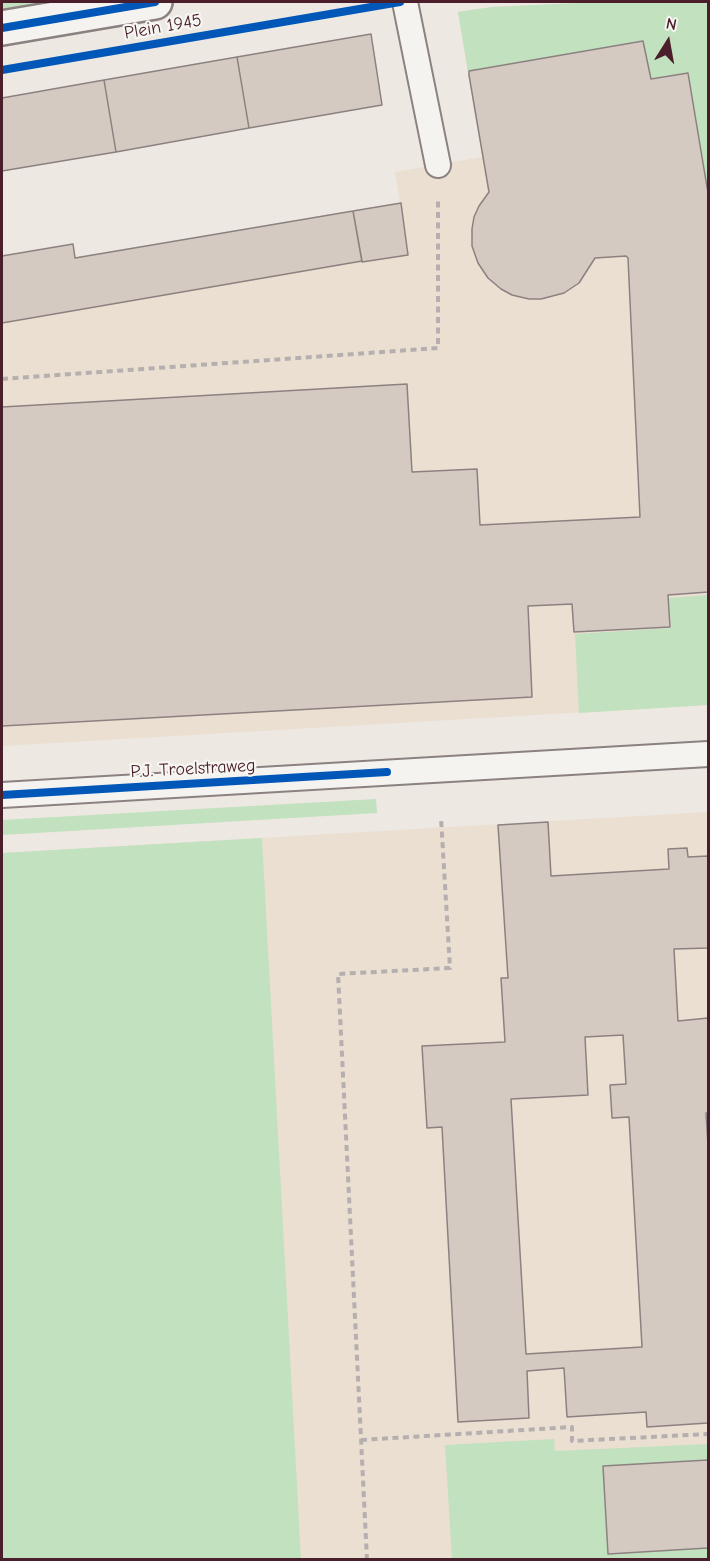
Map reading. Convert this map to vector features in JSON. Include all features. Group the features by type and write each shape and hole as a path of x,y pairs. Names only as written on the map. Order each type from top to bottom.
{"street":[{"path":"2,28 155,2"}],"lane":[{"path":"405,2 438,165"},
{"name":"P.J. Troelstraweg","path":"2,795 708,754"}],"path":[{"path":"2,380 438,348 438,165"},
{"path":"367,1560 338,974 450,968 441,818"},
{"path":"361,1440 572,1427 572,1441 708,1434"}],"shaded area":[{"path":"598,2 698,2 708,4 708,705 2,746 2,256 73,244 76,257 400,203 395,172 482,157 458,12 492,7"},
{"path":"708,812 708,1559 2,1560 2,853"}],"green space":[{"path":"2,2 58,2 2,11"},
{"path":"598,2 698,2 708,4 708,193 687,73 651,79 643,42 468,72 458,12 492,7"},
{"path":"708,595 708,705 579,713 575,634 671,628 669,598"},
{"path":"376,799 377,813 2,835 2,820"},
{"path":"262,838 301,1559 2,1559 2,853"},
{"path":"554,1439 555,1451 708,1444 708,1559 452,1559 445,1445"}],"building":[{"path":"371,34 382,105 249,128 237,57"},
{"path":"643,41 651,79 688,73 708,193 708,592 668,595 670,627 574,632 572,604 528,606 532,697 2,726 2,407 407,384 412,472 477,469 480,525 640,517 628,258 626,256 595,258 579,283 564,293 541,299 512,295 488,278 478,263 472,246 474,217 489,192 469,71"},
{"path":"237,57 249,128 116,152 104,80"},
{"path":"104,80 116,152 2,171 2,98"},
{"path":"401,203 408,255 362,262 353,211"},
{"path":"353,211 362,261 2,323 2,256 73,244 75,258"},
{"path":"548,822 551,876 669,869 668,849 687,848 688,857 708,856 708,948 674,949 678,1021 708,1018 708,1113 706,1113 708,1423 647,1427 646,1412 567,1417 564,1368 527,1371 529,1418 458,1422 442,1127 427,1128 422,1046 505,1042 501,978 508,978 498,825","holes":["623,1035 626,1084 610,1085 612,1118 629,1117 642,1347 526,1354 511,1099 588,1095 585,1037"]},
{"path":"708,1460 708,1548 608,1554 603,1466"}],"cycle path":[{"path":"2,28 155,2"},
{"name":"Plein 1945","path":"2,70 400,2"},
{"path":"2,795 387,772"}]}
